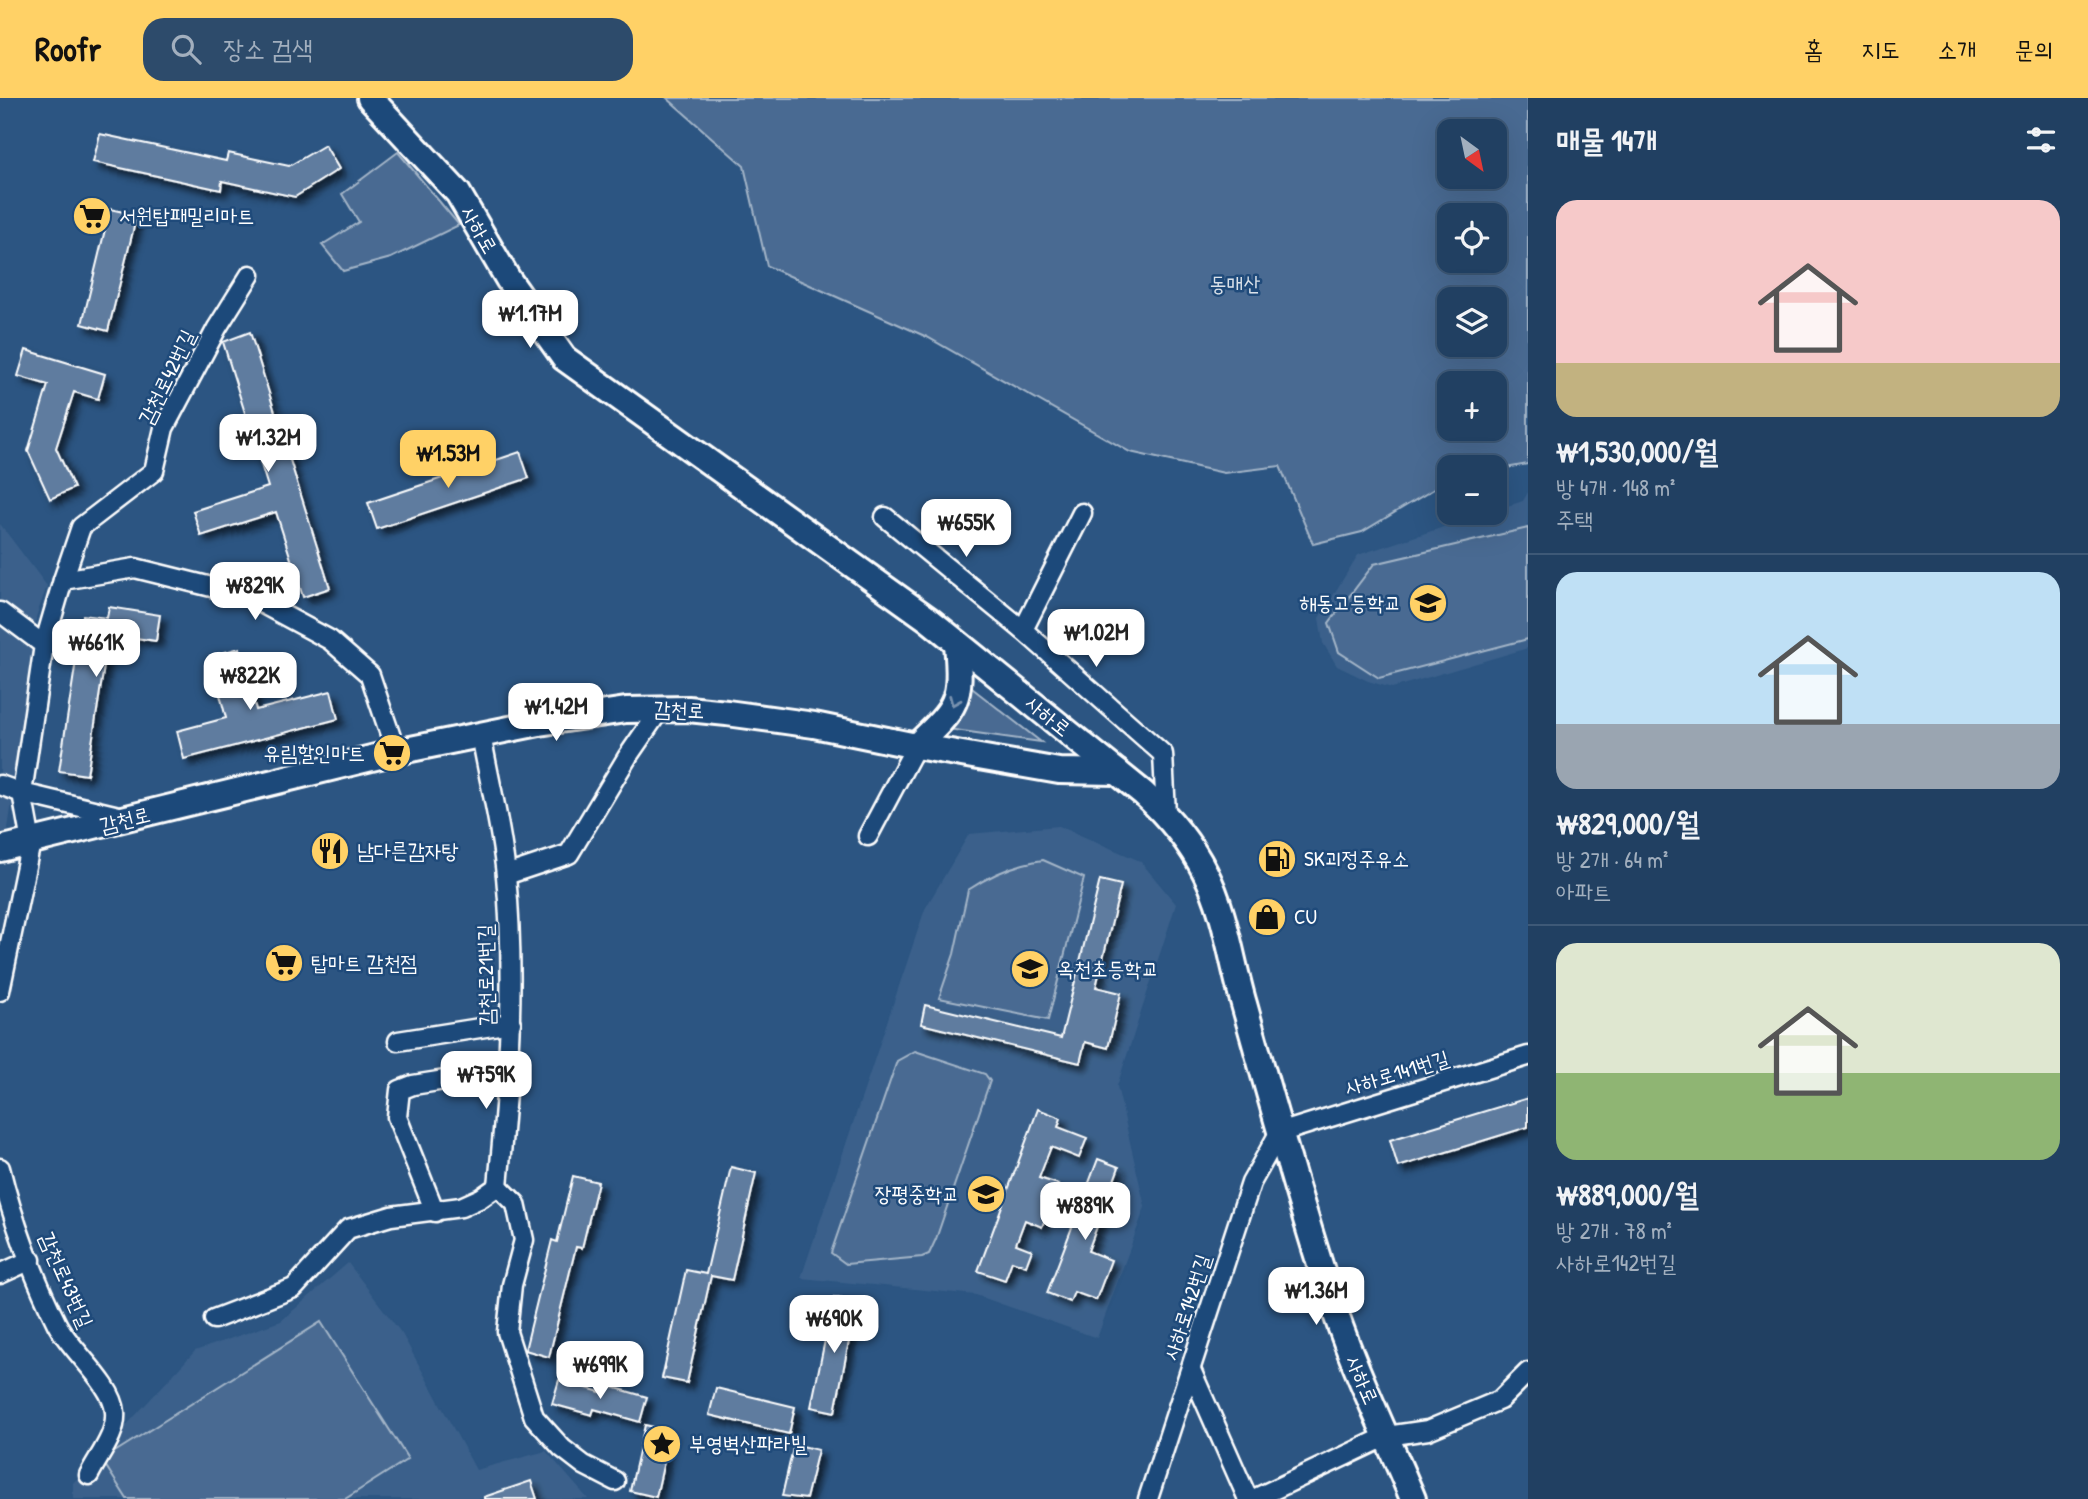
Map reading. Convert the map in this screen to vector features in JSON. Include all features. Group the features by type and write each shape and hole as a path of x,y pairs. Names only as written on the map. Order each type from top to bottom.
{"street":[{"name":"사하로","path":"370,98 458,193 508,279 564,358 928,619 1166,814 1196,854 1215,894 1279,1133 1342,1331 1413,1499"},
{"name":"감천로42번길","path":"31,842 22,793 44,645 81,527 154,471 164,428 217,328 250,275"},
{"path":"1023,630 1082,513"},
{"path":"885,517 1023,630 1163,754 1166,814"},
{"path":"63,580 135,568 248,596 330,640 370,675 396,752"},
{"path":"0,612 44,645"},
{"path":"868,836 916,746 948,715 954,703 959,690 960,672 957,643"},
{"path":"506,875 569,854 628,756 661,708"},
{"name":"감천로","path":"0,849 396,752 595,713 661,708 727,713 814,725 1059,771 1117,772"},
{"name":"감천로21번길","path":"481,734 506,875 512,985 509,1070 498,1186"},
{"path":"0,785 22,793 130,818"},
{"path":"0,991 31,842"},
{"path":"398,1041 511,1023"},
{"name":"사하로141번길","path":"1279,1133 1528,1056"},
{"path":"435,1212 397,1117 400,1090 413,1085 509,1070"},
{"name":"사하로142번길","path":"1148,1499 1251,1183 1279,1133"},
{"name":"감천로43번길","path":"0,1168 4,1202 57,1323 71,1346 112,1395 116,1426 89,1475"},
{"path":"214,1319 295,1288 348,1229 391,1216 461,1207 498,1186 516,1204 524,1240 512,1285 507,1332 534,1417 562,1448 583,1465 615,1481"},
{"path":"0,1274 31,1260"},
{"path":"1191,1370 1248,1499"},
{"path":"1254,1499 1387,1436 1428,1430 1500,1400 1528,1371"}],"shaded area":[{"name":"해동고등학교","path":"1528,492 1528,648 1392,688 1368,681 1337,666 1323,643 1319,618 1358,555 1450,525 1507,525 1507,506 1523,501"},
{"path":"0,524 47,586 36,617 35,650 7,835 0,836"},
{"path":"1059,826 1140,861 1176,904 1117,1086 1145,1207 1097,1338 976,1295 801,1278 925,909 969,834"},
{"path":"348,1263 402,1334 476,1470 546,1451 588,1499 73,1499 73,1483 195,1351 281,1321"}],"green space":[{"name":"동매산","path":"667,98 1528,98 1528,464 1507,468 1507,455 1437,455 1437,487 1362,532 1313,544 1280,466 1224,473 1130,452 927,337 767,266 744,166"},
{"path":"398,152 459,225 391,258 343,271 322,245 359,222 342,194"},
{"name":"해동고등학교","path":"1528,528 1528,639 1379,678 1339,652 1329,623 1374,564"},
{"path":"968,685 1041,742 948,729 964,710"},
{"path":"1043,860 1084,878 1048,1020 939,998 954,954 968,890 1004,870"},
{"path":"915,1051 985,1074 990,1081 929,1254 922,1257 846,1264 831,1253 897,1061"},
{"path":"321,1322 408,1459 345,1499 127,1499 102,1460"}],"building":[{"path":"100,134 226,161 228,153 289,166 325,145 339,169 295,197 222,181 221,190 93,162"},
{"path":"110,209 137,215 108,331 82,324"},
{"path":"250,332 330,588 303,597 276,512 201,536 193,511 268,487 223,342"},
{"path":"26,350 105,374 98,399 74,392 56,448 74,488 50,499 28,451 48,385 18,376"},
{"path":"520,452 529,478 377,529 368,503"},
{"path":"109,607 160,615 156,641 109,634 87,775 59,771 83,615 107,618"},
{"path":"240,648 256,710 331,691 338,719 184,759 177,731 226,718 210,656"},
{"path":"1100,880 1121,885 1096,987 1121,993 1108,1048 1085,1042 1080,1063 921,1024 925,1005 1061,1038"},
{"path":"1528,1098 1528,1127 1398,1167 1390,1140"},
{"path":"1038,1109 1061,1118 1058,1127 1087,1138 1079,1158 1051,1147 1039,1178 1058,1184 1042,1227 1025,1220 1016,1244 1032,1250 1026,1266 1012,1261 1005,1280 978,1271"},
{"path":"1098,1159 1119,1167 1088,1251 1111,1260 1096,1300 1074,1292 1070,1302 1047,1293"},
{"path":"731,1167 756,1173 732,1280 711,1276 687,1383 662,1378 686,1270 706,1274"},
{"path":"573,1176 598,1182 582,1248 576,1247 549,1357 525,1350 552,1240 557,1242"},
{"path":"834,1297 857,1301 835,1412 811,1407"},
{"path":"559,1380 600,1392 602,1384 647,1397 640,1422 594,1409 592,1415 552,1404"},
{"path":"716,1388 795,1407 789,1434 709,1415"},
{"path":"645,1425 671,1431 656,1497 630,1491"},
{"path":"794,1444 818,1450 806,1499 782,1496"},
{"path":"531,1481 537,1499 484,1499 484,1497"}],"place":[{"name":"서원탑패밀리마트","path":"92,216"},
{"name":"해동고등학교","path":"1428,603"},
{"name":"유림할인마트","path":"392,753"},
{"name":"남다른감자탕","path":"330,851"},
{"name":"SK괴정주유소","path":"1277,859"},
{"name":"CU","path":"1267,917"},
{"name":"탑마트 감천점","path":"284,963"},
{"name":"옥천초등학교","path":"1030,969"},
{"name":"장평중학교","path":"986,1194"},
{"name":"부영벽산파라빌","path":"662,1444"}]}
